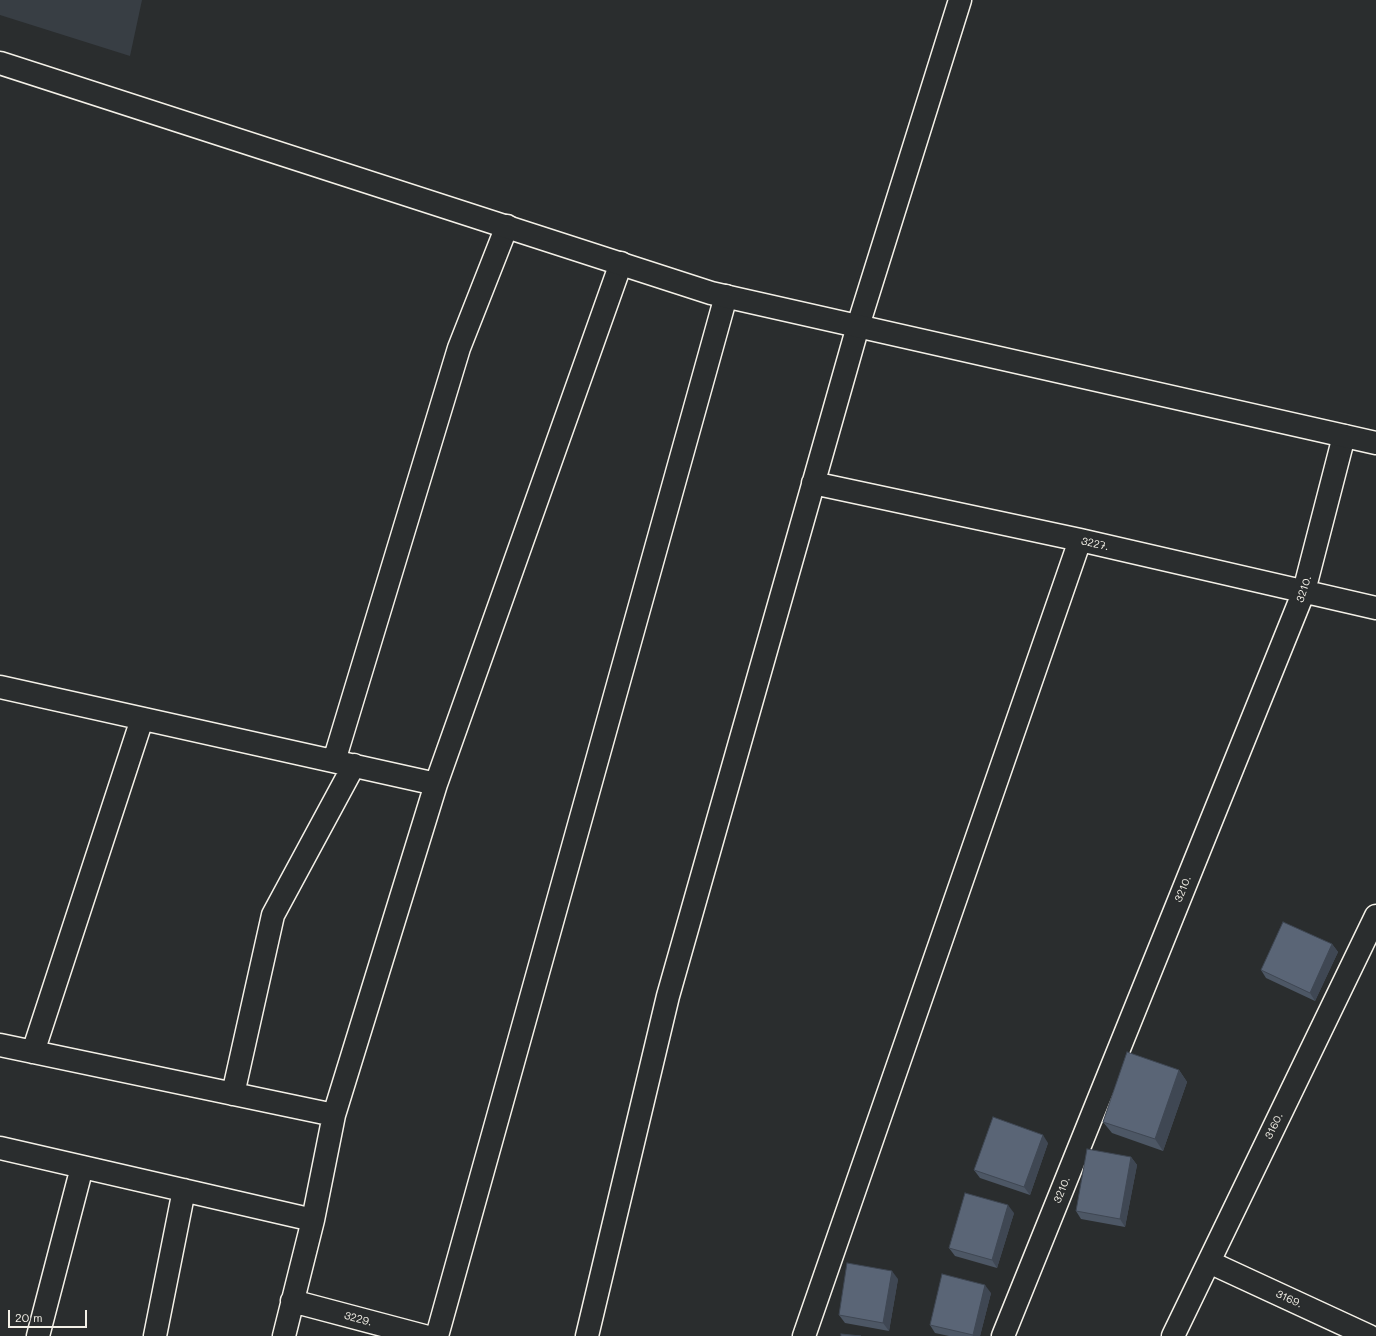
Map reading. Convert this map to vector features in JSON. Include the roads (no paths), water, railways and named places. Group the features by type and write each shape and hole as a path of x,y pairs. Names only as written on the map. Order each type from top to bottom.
{"street":[{"path":"587,1336 668,996 858,326 960,0"},
{"path":"0,63 726,296 1376,443"},
{"path":"234,1094 273,915 344,763 460,348 507,226"},
{"path":"284,1336 313,1220 334,1115 436,784 621,263"},
{"path":"437,1336 726,296"},
{"name":"3210.","path":"1003,1336 1304,591 1344,436"},
{"name":"3227.","path":"813,483 1080,540 1376,608"},
{"path":"804,1336 1080,540"},
{"path":"0,687 436,784"},
{"path":"33,1052 142,719"},
{"name":"3160.","path":"1173,1336 1376,916"},
{"path":"0,1045 334,1115"},
{"path":"0,1148 313,1220"},
{"path":"38,1336 82,1167"},
{"path":"155,1336 184,1190"},
{"name":"3169.","path":"1209,1262 1370,1336"},
{"name":"3229.","path":"292,1301 424,1336"},
{"path":"1370,1336 1376,1325"}]}
